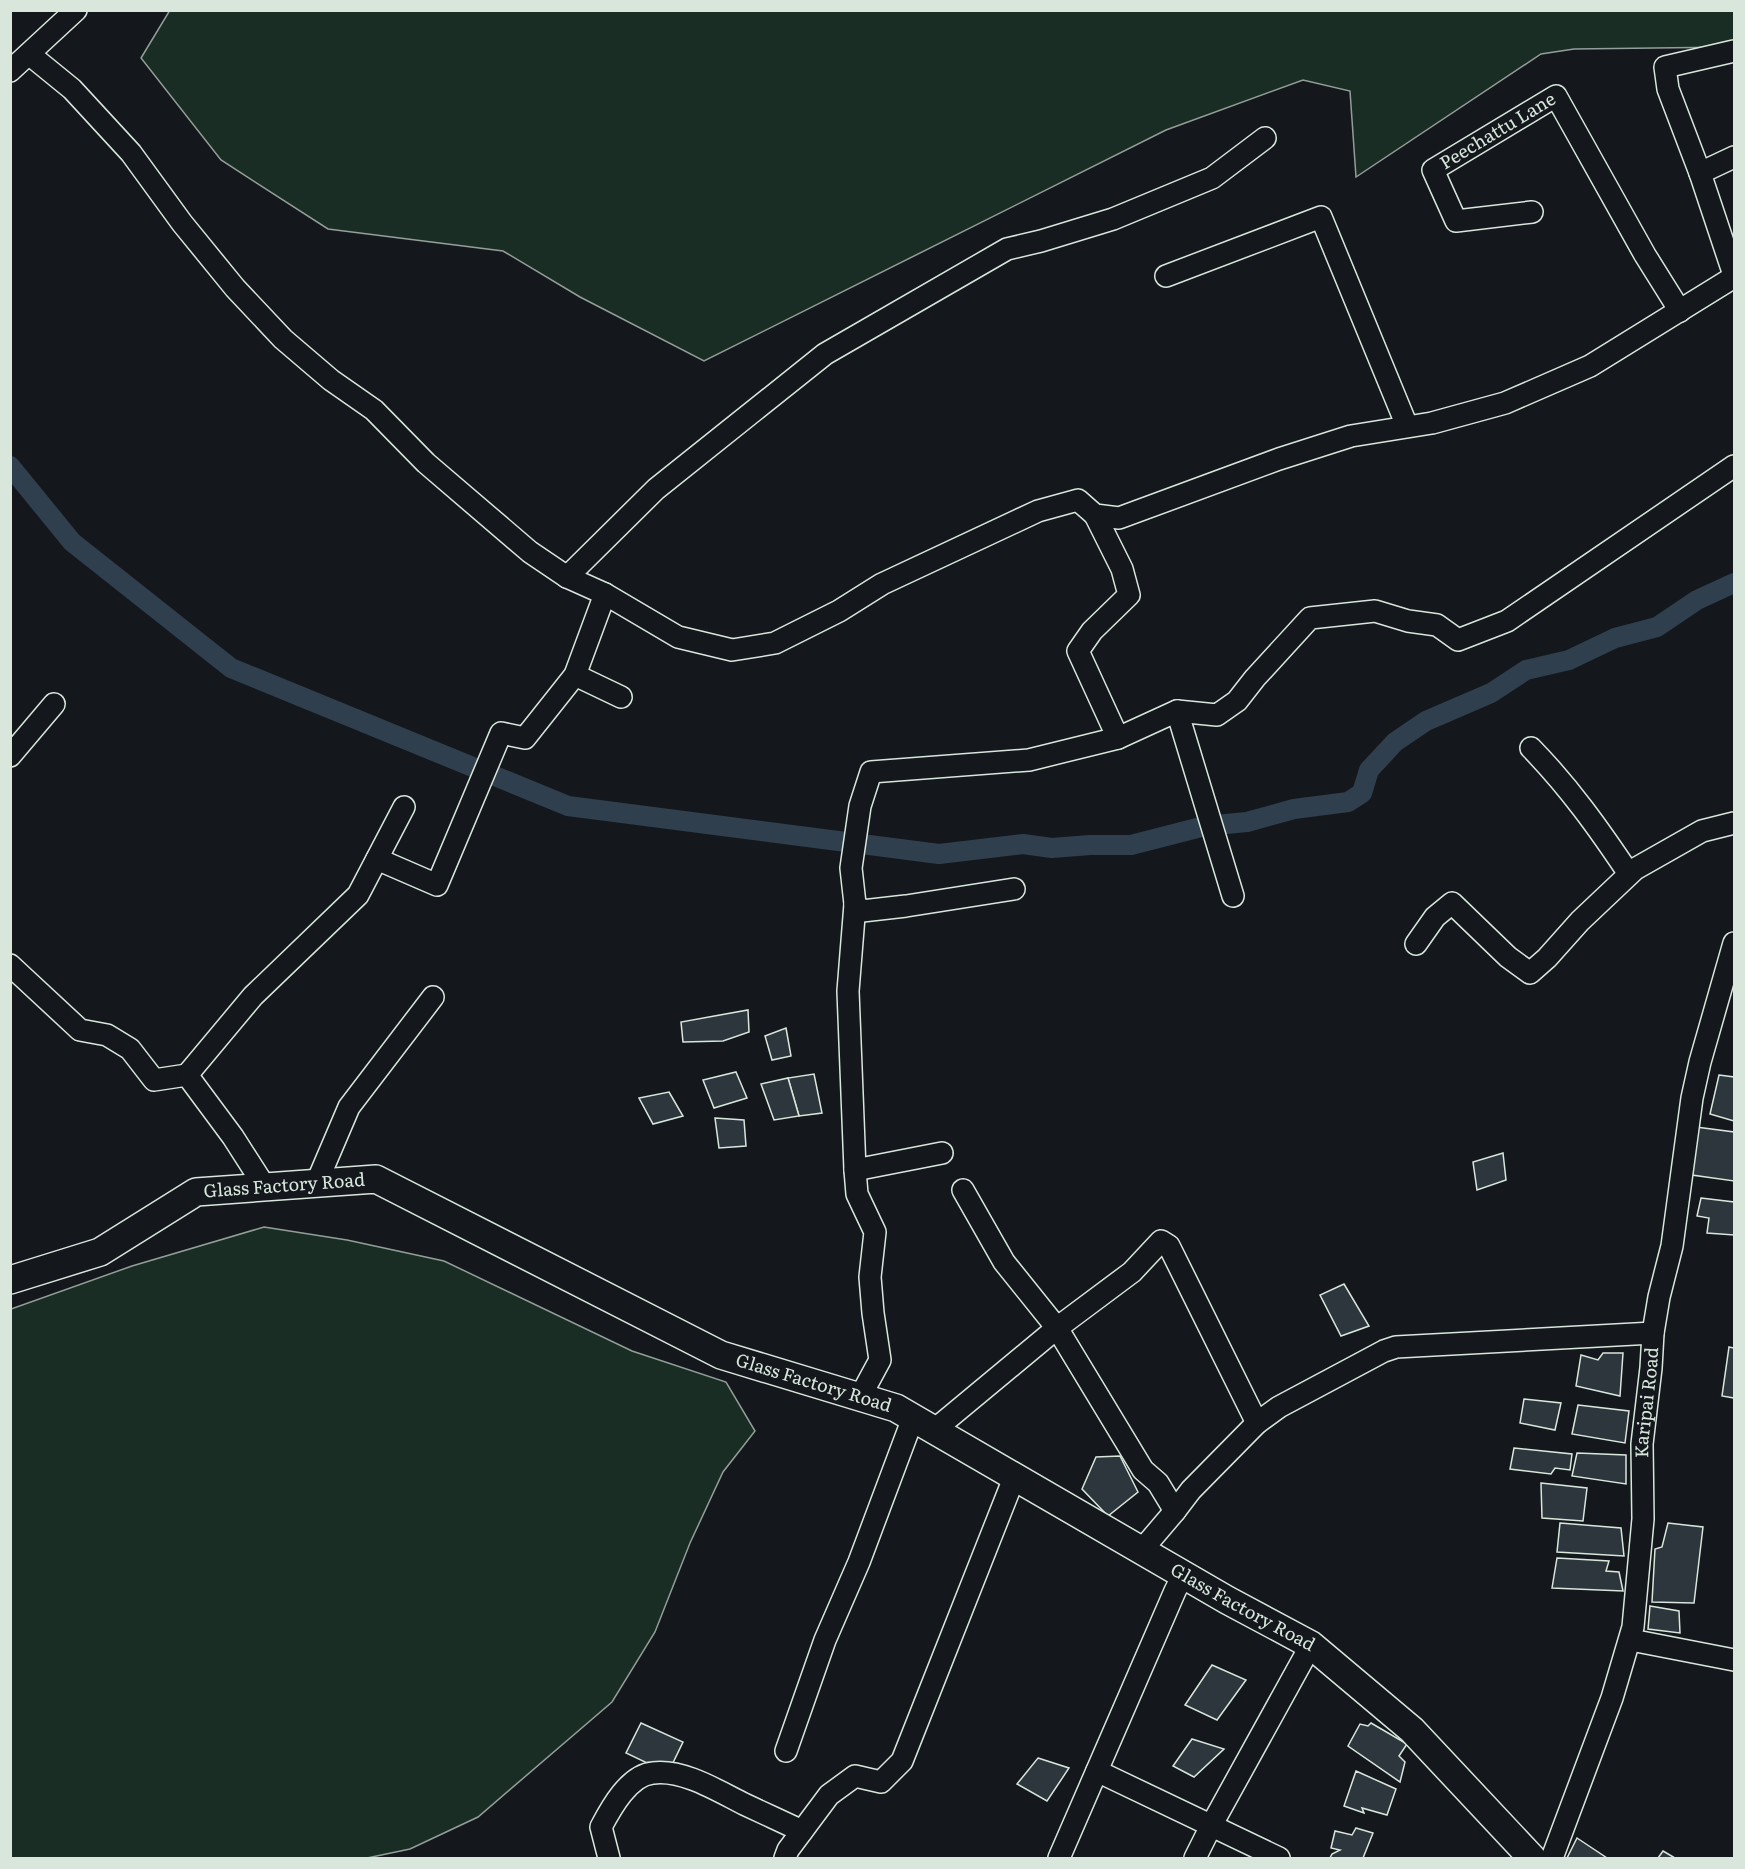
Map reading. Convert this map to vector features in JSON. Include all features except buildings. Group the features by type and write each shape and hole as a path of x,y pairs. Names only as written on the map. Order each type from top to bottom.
{"main road":[{"name":"Glass Factory Road","path":"10,1280 100,1252 196,1192 376,1179 721,1355 896,1408 1183,1575 1311,1645 1412,1730 1532,1858"}],"street":[{"path":"10,71 76,10"},
{"path":"1095,515 1119,518 1279,459 1351,436 1432,423 1505,403 1590,366 1734,276 1700,173 1668,89 1665,67 1734,51"},
{"path":"29,54 72,89 131,153 189,232 235,288 283,339 331,380 374,410 426,463 531,552 567,577 605,594 678,637 732,650 775,643 839,611 882,584 1038,511 1078,500 1095,515 1122,569 1129,595 1092,631 1078,651 1118,738"},
{"name":"Peechattu Lane","path":"1532,212 1456,221 1433,170 1556,96 1645,255 1680,311"},
{"path":"567,577 656,489 825,354 1007,249 1113,219 1212,178 1265,138"},
{"path":"1700,173 1734,156"},
{"path":"1166,276 1321,217 1407,426"},
{"path":"860,1397 880,1360 870,1277 875,1232 857,1194 848,991 855,904 851,868 860,806 871,772 1029,760 1118,738 1177,711 1217,715 1237,701 1310,618 1375,611 1408,621 1437,625 1458,640 1507,621 1734,466"},
{"path":"377,859 437,885 501,733 525,738 574,675 605,594"},
{"path":"574,675 621,697"},
{"path":"10,756 54,704"},
{"path":"1177,711 1233,896"},
{"path":"1531,748 1556,773 1593,820 1629,874"},
{"path":"10,965 80,1030 107,1035 130,1049 154,1080 187,1075 253,996 358,895 404,807"},
{"path":"1416,944 1435,917 1452,903 1508,957 1530,973 1635,869 1701,831 1734,823"},
{"path":"855,904 862,911 1014,889"},
{"name":"Karipai Road","path":"1552,1858 1612,1698 1631,1640 1643,1519 1642,1444 1652,1368 1653,1333 1659,1297 1672,1246 1692,1098 1734,943"},
{"path":"317,1182 349,1107 433,997"},
{"path":"187,1075 233,1137 266,1187"},
{"path":"855,1170 942,1152"},
{"path":"963,1190 1004,1262 1057,1328 1143,1470 1158,1483 1175,1510"},
{"path":"786,1751 825,1640 923,1425 1132,1272 1161,1241 1169,1246 1257,1423"},
{"path":"1141,1551 1191,1490 1257,1423 1280,1407 1384,1351 1396,1347 1653,1333"},
{"path":"785,1858 788,1850 829,1795 855,1776 881,1782 902,1761 1014,1478"},
{"path":"1059,1858 1174,1591 1183,1575"},
{"path":"1631,1640 1734,1660"},
{"path":"1195,1858 1311,1645"},
{"path":"1097,1771 1279,1858"},
{"path":"609,1858 601,1827 613,1804 632,1783 652,1772 672,1774 698,1781 802,1831"}],"green space":[{"path":"170,10 1734,11 1734,47 1574,49 1541,54 1356,177 1350,91 1303,80 1166,130 704,361 580,297 503,251 328,229 221,160 141,58"},
{"path":"264,1227 347,1240 444,1261 632,1351 726,1382 755,1431 723,1472 690,1543 655,1632 612,1702 478,1817 410,1849 367,1858 11,1858 11,1309 132,1266"}],"waterway":[{"path":"10,466 72,542 231,668 568,806 939,854 1023,844 1052,848 1131,845 1205,826 1247,822 1294,809 1348,802 1362,793 1369,770 1395,742 1426,721 1491,693 1526,670 1569,660 1615,638 1657,627 1697,600 1734,583"}]}
